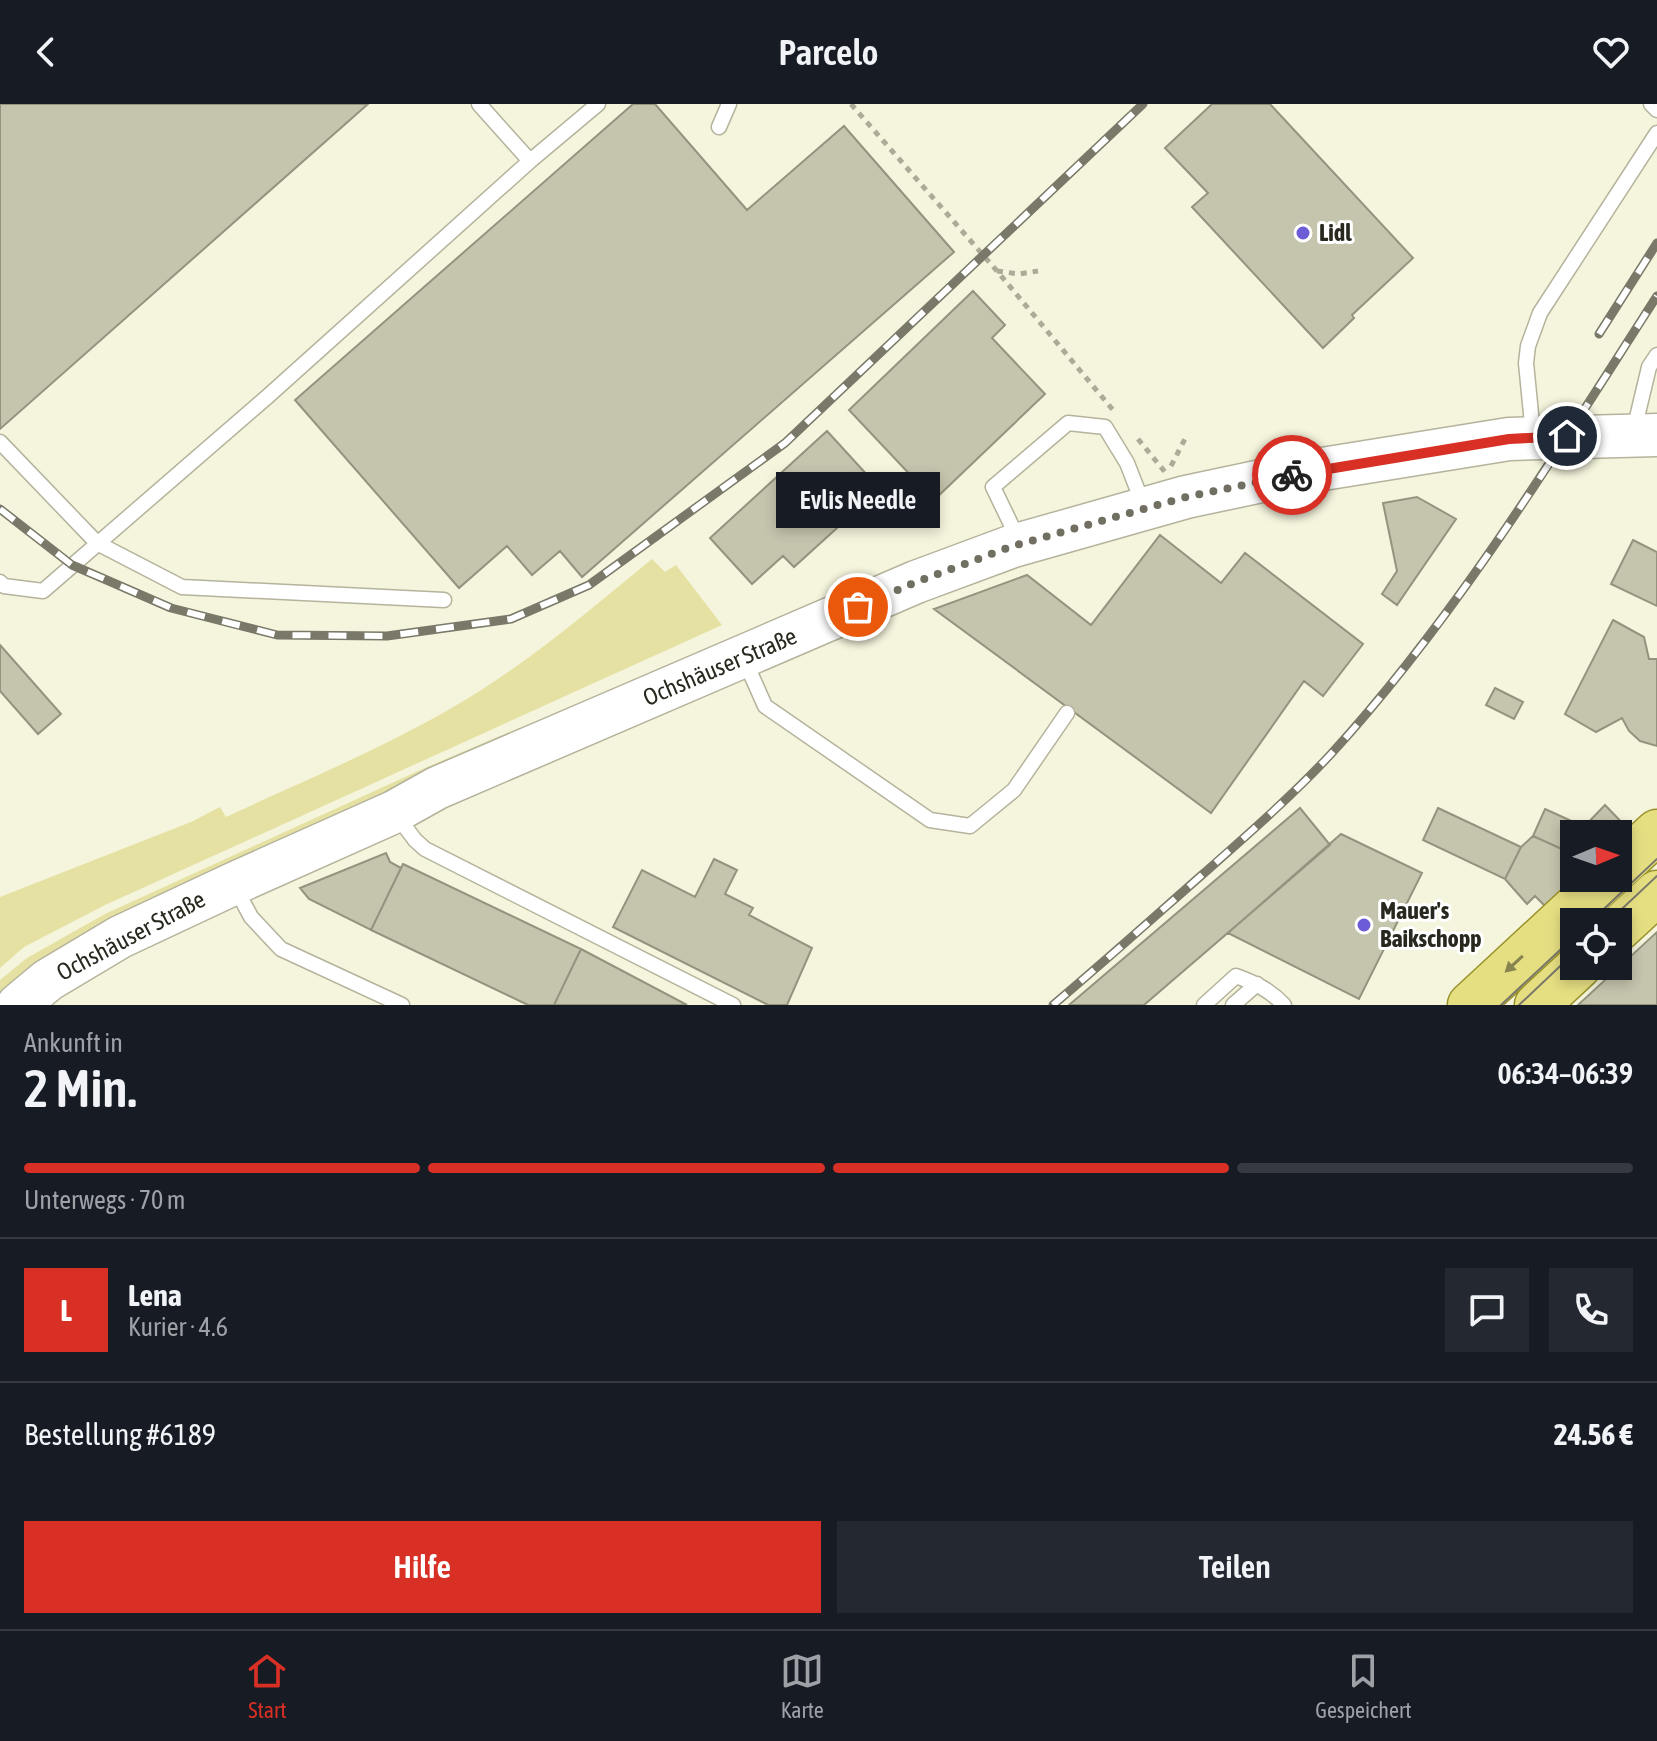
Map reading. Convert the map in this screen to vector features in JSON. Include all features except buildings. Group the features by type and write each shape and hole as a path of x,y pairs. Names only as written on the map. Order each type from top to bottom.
{"main road":[{"path":"1632,855 1657,832"},
{"path":"1470,1005 1592,892"},
{"path":"1632,916 1657,893"},
{"path":"1537,1005 1564,980"}],"street":[{"name":"Ochshäuser Straße","path":"18,1005 48,980 120,937 394,812 437,788 916,582 1020,544 1186,497 1304,472 1509,439 1645,435"}],"lane":[{"path":"479,104 530,161"},
{"path":"0,582 4,586 43,591 598,104"},
{"path":"719,127 729,104"},
{"path":"1651,104 1657,110"},
{"path":"1533,438 1526,363 1528,346 1540,313 1657,133"},
{"path":"1645,435 1649,367 1657,355"},
{"path":"1020,544 993,487 1068,423 1105,427 1127,463 1145,509"},
{"path":"0,442 97,543 182,587 444,600"},
{"path":"743,657 765,706 930,820 970,826 1014,790 1067,713"},
{"path":"394,812 425,849 733,1005"},
{"path":"233,884 251,917 281,949 402,1005"},
{"path":"1204,1005 1236,976 1273,993 1284,1005"},
{"path":"1233,1005 1257,984"}],"path":[{"path":"851,104 1117,414"},
{"path":"997,271 1019,274 1038,271"},
{"path":"1137,438 1167,474 1187,435"}],"shaded area":[{"path":"652,559 665,572 676,565 722,625 105,905 24,947 0,968 0,897 191,822 220,807 226,817 433,719 518,665"},
{"path":"519,728 521,738 0,1000 0,980 27,958 105,914"}],"tram line":[{"path":"1605,908 1657,859"},
{"path":"1623,908 1657,876"},
{"path":"1501,1005 1560,950"},
{"path":"1519,1005 1560,966"}],"railway":[{"path":"0,509 72,565 171,608 277,635 387,636 511,619 589,585 785,443 1143,104"},
{"path":"1599,334 1657,243"},
{"path":"1053,1005 1285,801 1377,701 1463,590 1657,296"}],"way so far":[{"path":"858,607 1013,546 1186,497 1292,475"}],"place":[{"name":"Lidl","path":"1303,233"},
{"name":"Evlis Needle","path":"858,607"},
{"name":"Mauer's Baikschopp","path":"1364,925"}],"route":[{"path":"1292,475 1509,439 1567,436"}]}
